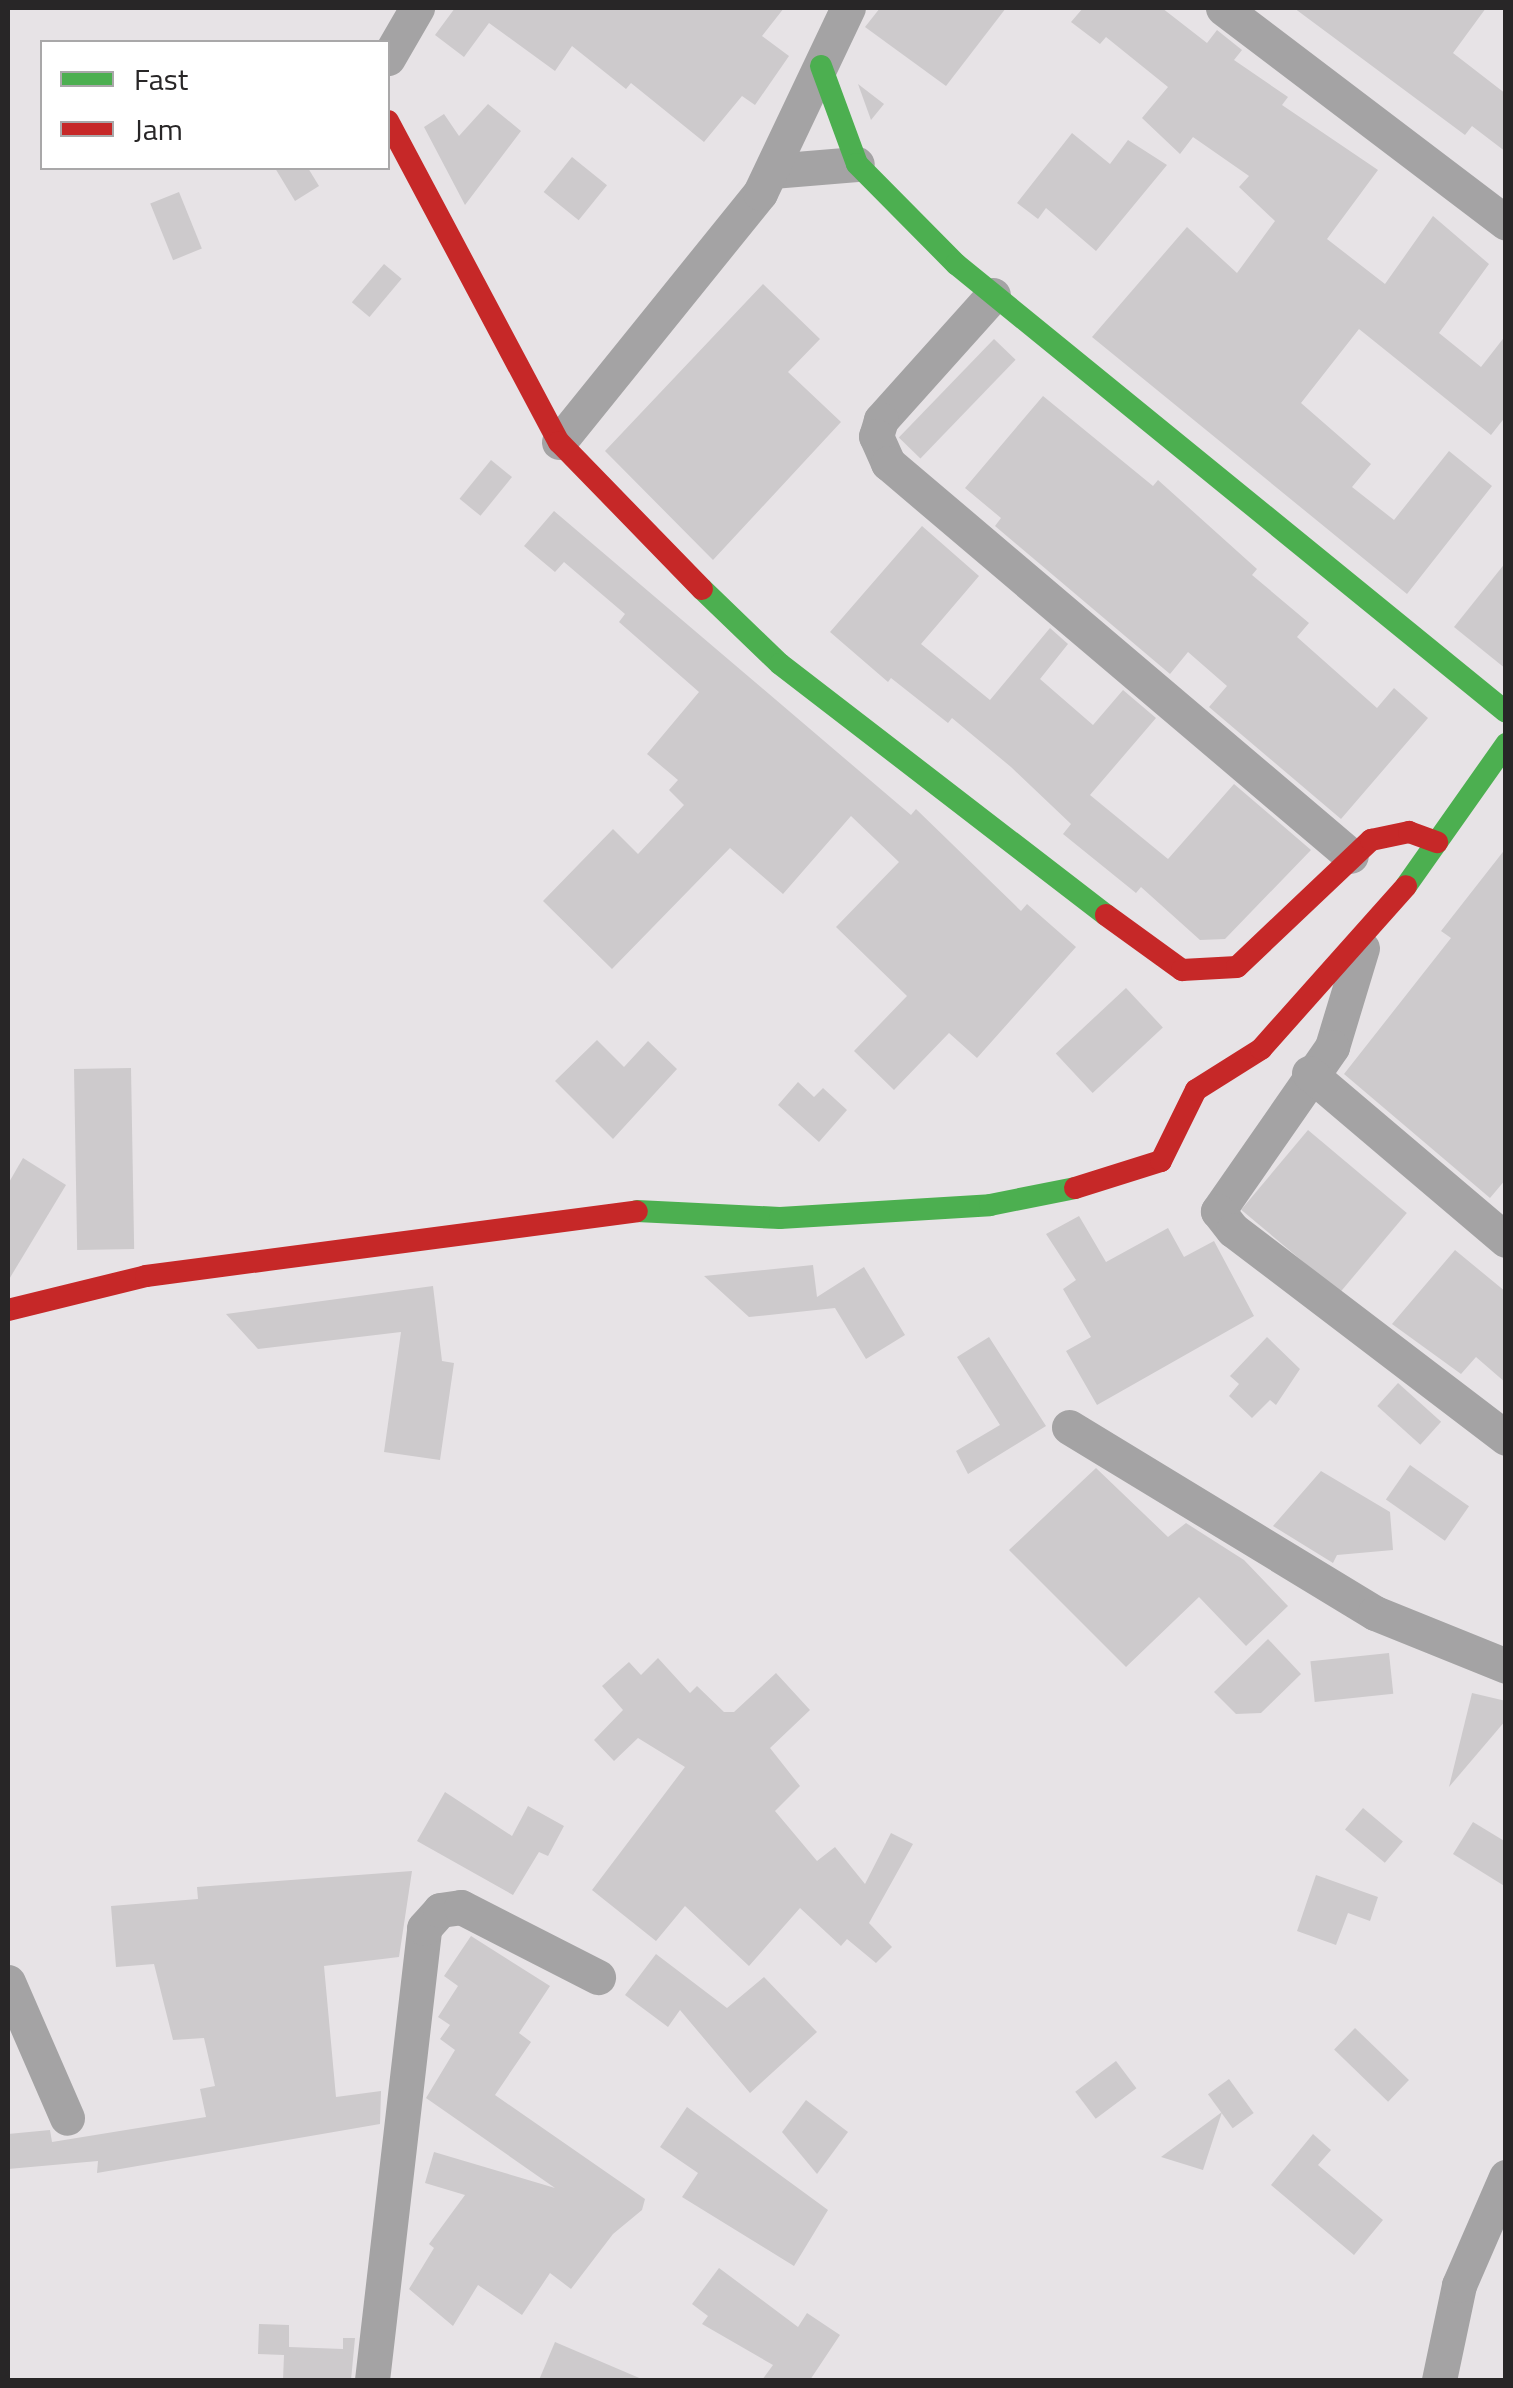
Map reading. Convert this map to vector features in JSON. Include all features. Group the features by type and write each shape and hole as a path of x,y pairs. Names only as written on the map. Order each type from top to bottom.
{"street":[{"path":"390,55 417,8"},
{"path":"559,442 720,247 772,171 848,8"},
{"path":"1223,8 1506,223"},
{"path":"821,66 857,164 993,294 1506,712"},
{"path":"390,125 559,442 620,511 780,664 1182,970 1237,967 1258,953 1351,856 1388,832 1437,842"},
{"path":"772,171 857,164"},
{"path":"993,294 881,420 876,436 888,463 1351,856"},
{"path":"8,1310 146,1276 620,1210 780,1218 990,1206 1123,1178 1162,1161 1196,1090 1261,1049 1365,938 1506,744"},
{"path":"1365,938 1332,1047 1310,1073 1294,1106 1222,1202 1222,1220 1506,1438"},
{"path":"1310,1073 1506,1240"},
{"path":"1070,1427 1375,1613 1506,1666"},
{"path":"372,2380 424,1928 440,1910 460,1907 493,1918 598,1977"},
{"path":"8,1982 67,2118"},
{"path":"1439,2380 1459,2285 1506,2177"}],"building":[{"path":"455,8 784,8 762,36 789,56 755,105 742,96 704,142 631,83 626,89 572,46 555,71 489,23 464,57 435,35"},
{"path":"880,8 1006,8 946,86 865,27"},
{"path":"1083,8 1162,8 1207,43 1217,30 1242,50 1234,60 1288,97 1282,105 1378,170 1327,239 1385,284 1433,216 1489,264 1439,333 1481,367 1506,335 1506,416 1491,435 1359,329 1301,403 1371,464 1352,487 1394,520 1449,451 1492,486 1407,594 1092,337 1187,227 1237,273 1275,221 1239,187 1249,176 1193,137 1180,154 1142,118 1168,87 1106,37 1100,44 1071,22"},
{"path":"1294,8 1486,8 1453,53 1506,94 1506,152 1472,126 1465,135"},
{"path":"858,84 884,104 871,120"},
{"path":"488,104 521,131 465,205 424,127 444,114 459,136"},
{"path":"1072,133 1110,164 1128,140 1167,165 1096,251 1046,208 1038,219 1017,203"},
{"path":"572,157 607,185 579,220 544,192"},
{"path":"276,170 309,170 319,186 295,201"},
{"path":"179,192 202,249 173,260 150,204"},
{"path":"384,264 402,279 369,317 352,302"},
{"path":"763,284 820,339 788,372 841,422 713,560 605,451"},
{"path":"994,339 1016,360 920,458 899,438"},
{"path":"1043,396 1153,486 1158,480 1257,569 1252,575 1309,623 1297,637 1377,708 1394,688 1428,718 1341,819 1209,707 1227,686 1188,652 1170,674 995,526 1001,518 965,488"},
{"path":"491,460 512,477 481,516 460,499"},
{"path":"554,511 911,815 916,809 1021,911 1027,904 1076,947 977,1058 949,1033 894,1090 854,1051 907,996 836,927 899,862 851,816 783,894 730,848 612,969 543,901 613,829 638,854 684,805 669,790 678,780 647,754 699,692 619,622 625,614 564,562 555,572 524,546"},
{"path":"922,526 979,576 921,644 990,700 1050,628 1068,644 1040,679 1093,725 1123,690 1156,718 1090,795 1168,859 1234,784 1311,850 1225,939 1200,940 1141,887 1136,893 1063,834 1071,824 1011,767 952,718 948,723 891,678 888,682 830,632"},
{"path":"1506,562 1506,669 1454,627"},
{"path":"1506,848 1506,1179 1490,1198 1344,1074 1451,938 1441,931"},
{"path":"1126,988 1163,1027 1093,1093 1056,1053"},
{"path":"597,1040 624,1067 648,1041 677,1069 613,1139 555,1081"},
{"path":"131,1068 134,1249 77,1250 74,1069"},
{"path":"798,1082 814,1097 823,1088 847,1110 819,1142 778,1105"},
{"path":"1308,1130 1407,1213 1340,1293 1241,1210"},
{"path":"23,1158 66,1185 8,1281 8,1184"},
{"path":"1079,1216 1106,1262 1168,1228 1184,1257 1214,1241 1254,1316 1097,1405 1066,1351 1091,1337 1063,1289 1076,1280 1046,1234"},
{"path":"1455,1250 1506,1292 1506,1383 1476,1357 1461,1374 1392,1324"},
{"path":"813,1265 817,1297 864,1267 905,1335 866,1359 835,1308 749,1317 704,1276"},
{"path":"433,1286 442,1361 454,1363 440,1460 384,1452 401,1332 258,1349 226,1314"},
{"path":"989,1337 1046,1426 968,1474 956,1451 1000,1425 957,1357"},
{"path":"1267,1337 1300,1369 1276,1405 1270,1400 1252,1418 1229,1396 1239,1384 1230,1376"},
{"path":"1398,1383 1441,1422 1420,1445 1377,1406"},
{"path":"1410,1465 1469,1506 1445,1541 1386,1499"},
{"path":"1096,1468 1168,1537 1186,1523 1244,1560 1288,1606 1246,1646 1199,1597 1126,1667 1009,1550"},
{"path":"1321,1471 1390,1512 1393,1550 1337,1555 1333,1563 1273,1526"},
{"path":"1268,1639 1301,1674 1261,1713 1236,1714 1214,1692"},
{"path":"1389,1653 1393,1694 1315,1702 1310,1661"},
{"path":"658,1658 690,1693 697,1686 724,1712 734,1712 776,1673 810,1710 770,1748 800,1786 775,1811 817,1861 835,1847 865,1884 891,1833 913,1844 869,1923 892,1947 876,1963 847,1939 841,1946 800,1908 749,1966 685,1906 656,1941 592,1890 685,1767 638,1738 614,1761 594,1740 623,1710 602,1686 629,1662 641,1675"},
{"path":"1472,1693 1506,1701 1506,1720 1449,1787"},
{"path":"445,1792 512,1836 528,1806 564,1826 548,1856 539,1852 513,1895 417,1841"},
{"path":"1363,1808 1403,1841 1385,1863 1345,1829"},
{"path":"1473,1822 1506,1842 1506,1887 1453,1854"},
{"path":"412,1871 399,1957 324,1966 336,2097 381,2091 380,2124 97,2173 98,2161 8,2169 8,2134 50,2130 52,2142 206,2117 200,2089 215,2086 204,2038 173,2040 154,1964 116,1967 111,1906 198,1899 197,1887"},
{"path":"1316,1875 1378,1897 1370,1921 1348,1913 1336,1945 1297,1931"},
{"path":"471,1936 550,1986 519,2033 531,2042 495,2095 645,2199 642,2210 613,2234 571,2289 550,2273 522,2315 478,2285 453,2326 409,2289 434,2248 429,2244 465,2195 425,2183 434,2152 555,2188 426,2098 455,2050 440,2039 450,2025 438,2017 458,1986 444,1976"},
{"path":"656,1954 727,2008 764,1977 817,2032 750,2093 680,2010 668,2027 625,1995"},
{"path":"1355,2028 1409,2080 1388,2102 1334,2050"},
{"path":"1116,2061 1136,2088 1096,2119 1075,2092"},
{"path":"1229,2079 1254,2113 1233,2128 1208,2094"},
{"path":"806,2100 848,2132 817,2174 782,2132"},
{"path":"687,2107 828,2210 794,2266 682,2197 698,2173 660,2147"},
{"path":"1222,2112 1203,2170 1161,2157"},
{"path":"1313,2134 1331,2150 1318,2165 1383,2220 1354,2255 1271,2185"},
{"path":"719,2268 798,2327 807,2313 840,2335 810,2380 762,2380 773,2365 702,2324 708,2316 692,2304"},
{"path":"259,2324 289,2325 289,2347 343,2349 343,2338 355,2338 351,2380 283,2380 284,2355 258,2354"},
{"path":"555,2342 644,2380 539,2380"}],"traffic: fast":[{"path":"821,66 857,164 956,264 1506,712"},
{"path":"702,589 780,664 1106,915"},
{"path":"1406,886 1506,744"},
{"path":"637,1211 780,1218 990,1205 1075,1188"}],"traffic: jam":[{"path":"390,125 559,442 702,589"},
{"path":"1106,915 1182,970 1237,967 1371,840 1409,832 1437,842"},
{"path":"1075,1188 1161,1161 1196,1090 1261,1049 1406,886"},
{"path":"8,1310 146,1276 637,1211"}]}
